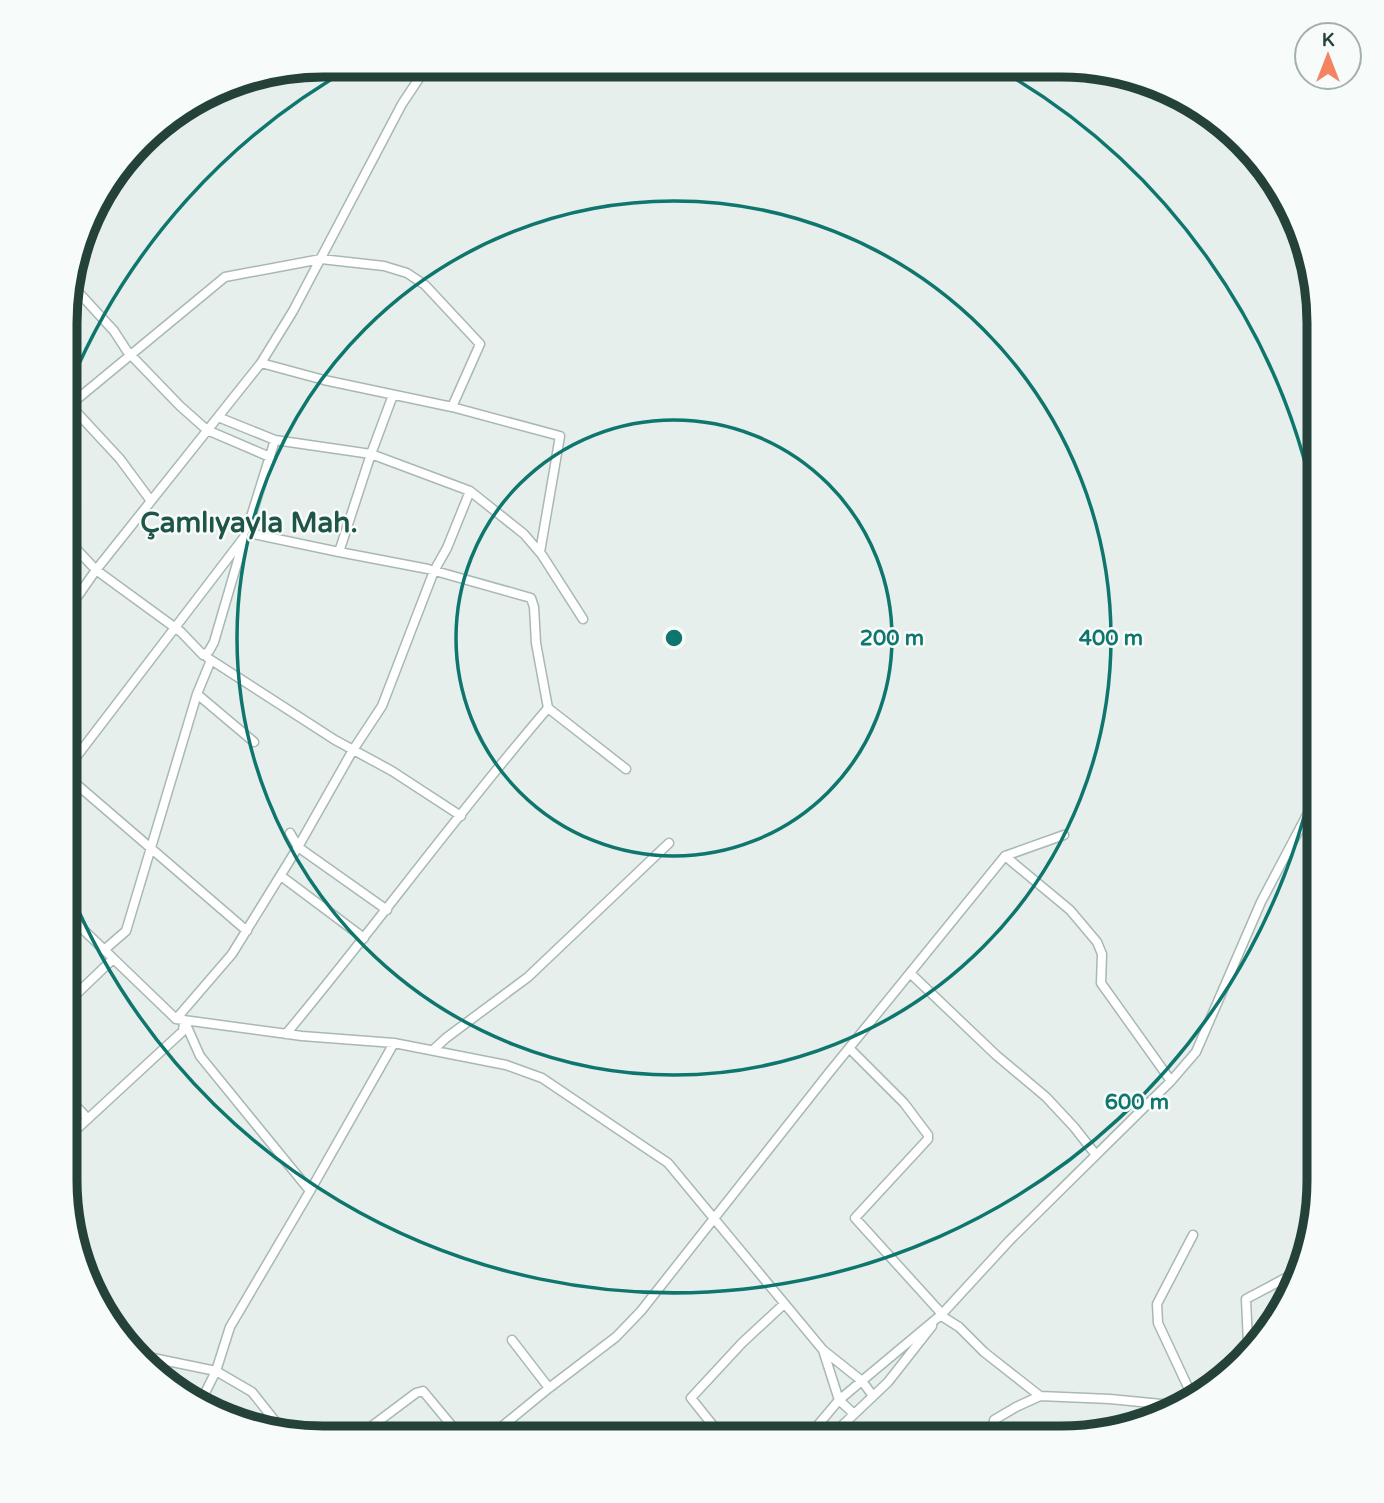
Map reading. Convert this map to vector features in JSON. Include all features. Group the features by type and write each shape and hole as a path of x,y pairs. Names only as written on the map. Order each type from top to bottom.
{"street":[{"path":"77,597 261,363 293,311 402,104 419,78"},
{"path":"77,398 225,277 321,259 384,266 407,273 425,285 479,342 452,407"},
{"path":"79,293 114,331 130,354 180,407 207,430 270,457"},
{"path":"261,363 452,407 560,436 540,552"},
{"path":"339,552 393,395"},
{"path":"77,412 120,459 151,501"},
{"path":"218,416 275,440 371,454 470,491 524,534 540,552 583,619"},
{"path":"104,950 126,930 275,440"},
{"path":"180,1020 247,931 352,750 382,706 434,571 447,548 470,491"},
{"path":"77,755 245,536 253,534 434,571 531,598 548,708 626,769"},
{"path":"77,550 96,570 175,627 207,657 461,816"},
{"path":"197,694 254,742"},
{"path":"286,1034 548,708"},
{"path":"78,785 247,931"},
{"path":"841,1425 888,1382 941,1315 1010,1240 1171,1081 1196,1052 1261,902 1307,816"},
{"path":"290,833 298,847 387,910"},
{"path":"503,1426 616,1337 640,1311 1005,856 1064,835"},
{"path":"433,1050 528,977 669,843"},
{"path":"1005,856 1070,910 1097,942 1102,954 1101,983 1171,1081"},
{"path":"281,876 364,938"},
{"path":"78,924 180,1020 200,1056 310,1191"},
{"path":"78,993 113,959"},
{"path":"910,973 996,1055 1045,1097 1096,1155"},
{"path":"180,1020 286,1034 394,1043 506,1065 542,1078 668,1163 824,1350 862,1381 873,1396"},
{"path":"78,1128 183,1031 180,1020"},
{"path":"204,1395 216,1371 230,1326 394,1043"},
{"path":"849,1048 904,1102 928,1135 928,1139 855,1218 941,1315 959,1327 984,1352 1040,1396"},
{"path":"78,1108 88,1119"},
{"path":"1189,1390 1158,1323 1157,1304 1193,1235"},
{"path":"1248,1340 1245,1299 1286,1278"},
{"path":"713,1425 691,1398 742,1343 784,1304"},
{"path":"818,1425 839,1400 941,1315"},
{"path":"512,1340 549,1388"},
{"path":"824,1350 839,1400 853,1413"},
{"path":"154,1358 216,1371 253,1392 276,1421"},
{"path":"372,1426 416,1393 423,1391 452,1426"},
{"path":"994,1425 995,1420 1040,1396 1162,1404"}],"district":[{"name":"Çamlıyayla Mah.","path":"249,523"}]}
